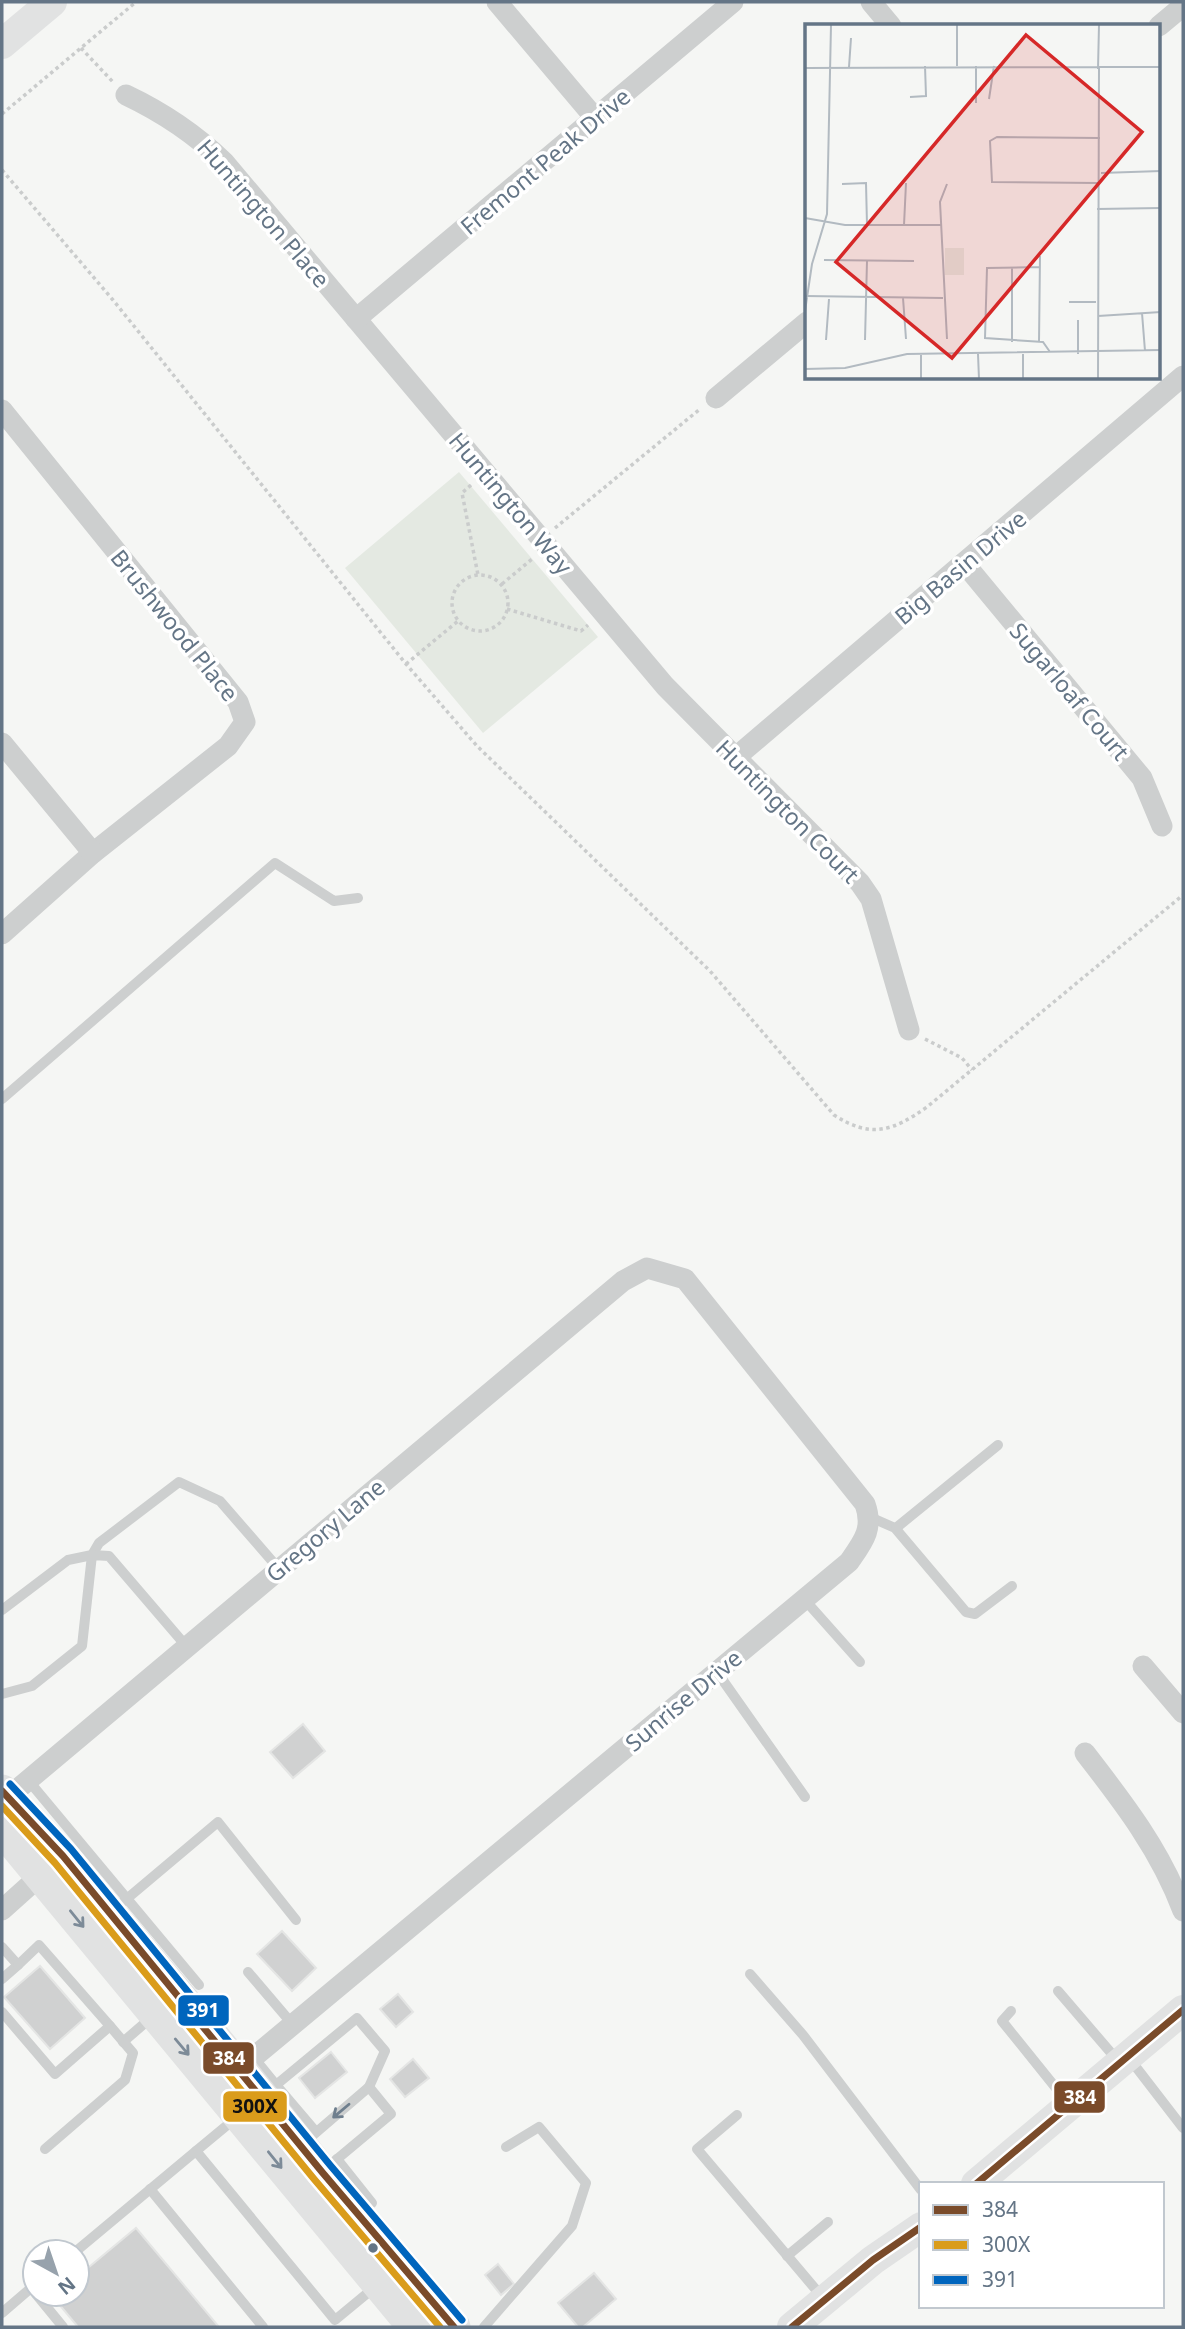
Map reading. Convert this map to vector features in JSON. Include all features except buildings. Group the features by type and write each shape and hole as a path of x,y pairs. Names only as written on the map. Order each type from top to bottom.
{"main road":[{"path":"2,44 51,2"},
{"path":"10,1799 41,1875 155,2015 237,2071"},
{"path":"10,1799 63,1856 118,1906 259,2099 377,2285 414,2327"},
{"path":"978,2182 1183,2010"},
{"path":"259,2099 308,2139 454,2327"},
{"path":"792,2327 873,2260 919,2228"}],"street":[{"path":"497,2 595,118"},
{"name":"Fremont Peak Drive","path":"356,319 733,2"},
{"path":"871,2 889,24"},
{"path":"1160,25 1183,6"},
{"name":"Huntington Place","path":"126,95 161,111 194,133 224,162 356,319"},
{"name":"Huntington Way","path":"356,319 665,687"},
{"path":"716,398 805,324"},
{"name":"Big Basin Drive","path":"736,757 1183,377"},
{"name":"Brushwood Place","path":"2,410 238,702 245,722 229,746 93,853 2,933"},
{"name":"Sugarloaf Court","path":"964,564 1142,778 1162,826"},
{"name":"Huntington Court","path":"665,687 845,865 872,900 909,1030"},
{"path":"2,743 93,853"},
{"name":"Gregory Lane","path":"10,1799 623,1281 647,1268 685,1279 864,1504 870,1517"},
{"name":"Sunrise Drive","path":"237,2071 849,1562 868,1534 870,1517"},
{"path":"1143,1667 1183,1713"},
{"path":"1085,1753 1136,1819 1174,1884 1183,1910"},
{"path":"2,1910 41,1875"}],"lane":[{"path":"2,1099 275,863 334,901 358,898"},
{"path":"895,1528 998,1445"},
{"path":"2,1694 33,1686 82,1646 92,1555 99,1543 179,1482 220,1501 279,1569"},
{"path":"870,1517 895,1528 966,1612 975,1614 1012,1586"},
{"path":"2,1610 68,1560 92,1555 109,1556 187,1647"},
{"path":"804,1599 860,1662"},
{"path":"717,1672 805,1797"},
{"path":"199,1985 118,1906 218,1822 296,1920"},
{"path":"2,1979 39,1945 133,2053 125,2080 45,2149"},
{"path":"2,1947 18,1965"},
{"path":"248,1972 294,2025"},
{"path":"750,1974 803,2035 919,2187"},
{"path":"1058,1991 1124,2060 1183,2128"},
{"path":"1011,2011 1002,2021 1070,2105"},
{"path":"2,2012 55,2074 110,2026"},
{"path":"123,2042 155,2015"},
{"path":"91,2239 357,2018 385,2051 369,2087 308,2139"},
{"path":"237,2071 259,2099"},
{"path":"369,2087 391,2114 329,2166 372,2203"},
{"path":"737,2115 697,2148 824,2300"},
{"path":"484,2327 572,2226 586,2183 539,2127 506,2147"},
{"path":"196,2151 335,2320 377,2285"},
{"path":"150,2189 263,2327"},
{"path":"787,2256 828,2222"},
{"path":"2,2313 21,2299"},
{"path":"48,2308 63,2327"}],"path":[{"path":"2,114 136,2"},
{"path":"81,48 126,95"},
{"path":"2,170 113,300 405,664 477,746 710,971 834,1115 855,1128 874,1130 903,1124 1183,895"},
{"path":"502,584 548,547 555,528 716,398"},
{"path":"478,575 462,493 485,473"},
{"path":"478,575 493,578 502,584 507,594 508,609 499,625 489,630 477,631 458,621 452,600 455,590 462,582 478,575"},
{"path":"508,609 580,631 603,612"},
{"path":"405,664 458,621"},
{"path":"909,1030 962,1058 972,1070"}],"shaded area":[{"path":"459,472 598,637 483,733 345,568"}],"transit line":[{"name":"391","path":"10,1784 71,1849 330,2165 462,2320"},
{"name":"384","path":"2,1791 63,1856 322,2172 454,2327"},
{"name":"300X","path":"2,1806 55,1863 314,2179 440,2327"},
{"name":"384","path":"978,2182 1183,2010"},
{"name":"384","path":"792,2327 873,2260 919,2228"}]}
